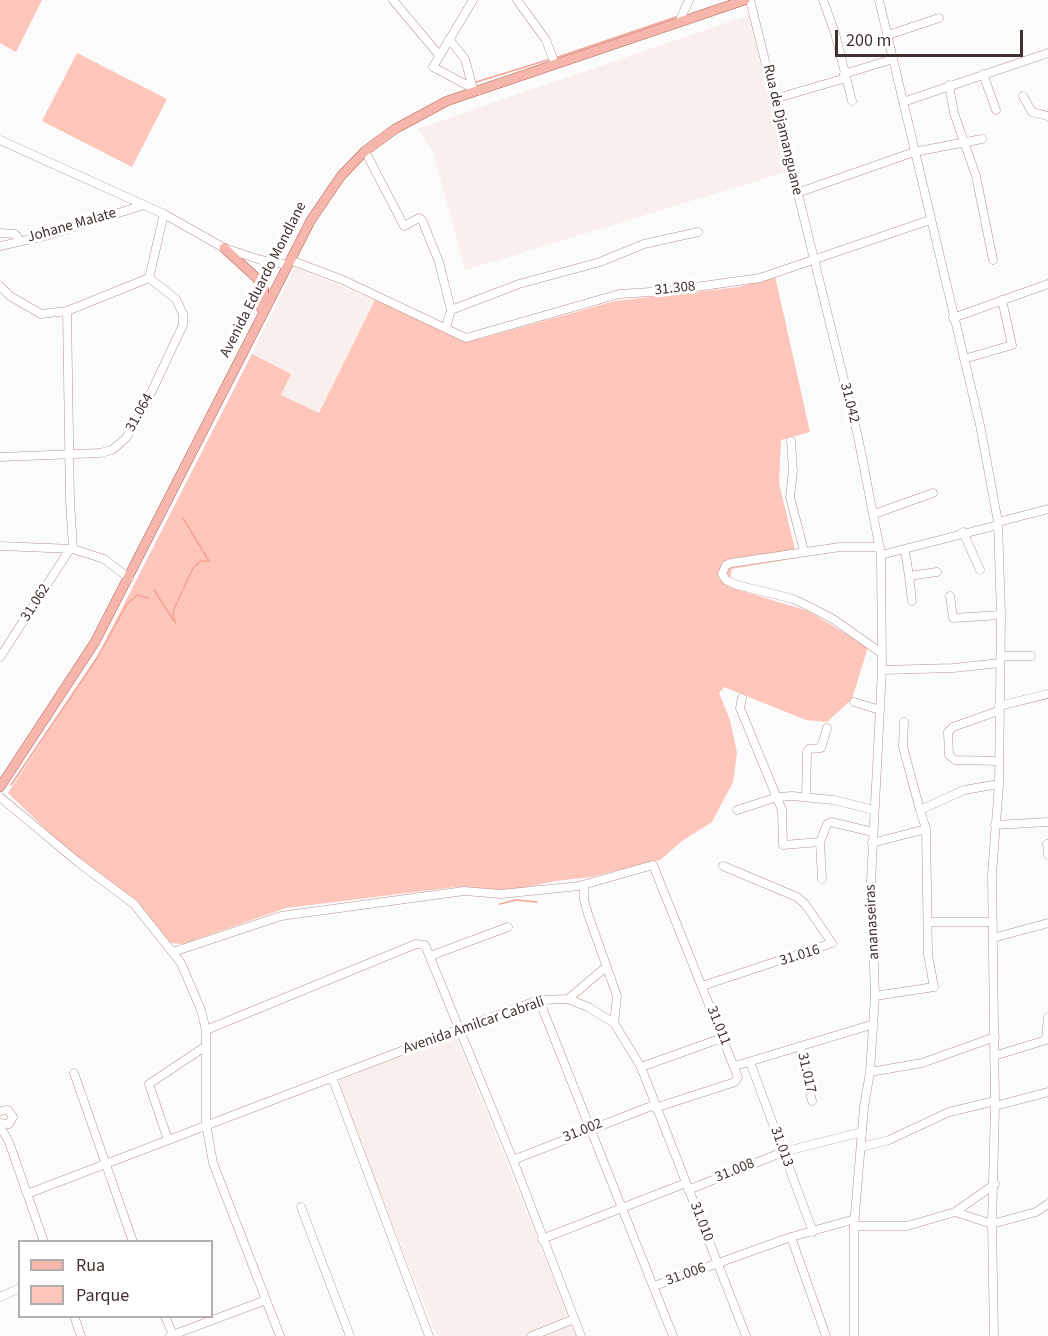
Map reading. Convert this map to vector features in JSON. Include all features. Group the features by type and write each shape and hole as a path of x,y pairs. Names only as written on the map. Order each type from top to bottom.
{"main road":[{"name":"Avenida Eduardo Mondlane","path":"1,782 74,676 129,578 259,319 321,202 365,152 422,112 476,90 679,22 727,3 745,0"},
{"path":"224,248 261,282 264,290 259,319"}],"street":[{"path":"393,0 439,55"},
{"path":"473,0 433,67 476,90"},
{"path":"517,0 546,40 555,64"},
{"path":"679,22 689,0"},
{"name":"Rua de Djamanguane","path":"750,0 813,260"},
{"path":"823,0 835,33 852,100"},
{"path":"879,0 986,455 998,524 1001,615 998,709 999,784 994,825 993,922 994,1336"},
{"path":"888,35 939,18"},
{"path":"449,39 465,59 476,90"},
{"path":"903,102 1048,53"},
{"path":"774,99 893,59"},
{"path":"983,74 996,110"},
{"path":"949,85 954,113 976,176 993,260"},
{"path":"1023,96 1032,112 1048,117"},
{"path":"797,193 914,152 982,139"},
{"name":"31.308","path":"0,140 164,214 224,248 261,260 289,262 446,327 466,339 536,316 619,294 742,282 930,220"},
{"path":"365,152 404,225 419,218 422,220 438,262 451,310 446,327"},
{"name":"Johane Malate","path":"0,246 67,230 144,205"},
{"path":"0,286 10,296 41,314 67,311 149,278 164,214"},
{"path":"451,310 519,284 600,262 644,244 698,232"},
{"path":"0,233 15,234 21,241"},
{"name":"31.042","path":"813,260 858,437 880,551"},
{"name":"31.064","path":"0,458 112,450 126,438 143,410 179,335 183,314 176,299 149,278"},
{"path":"953,318 1048,284"},
{"path":"964,359 1012,345 1002,300"},
{"path":"67,311 71,549"},
{"path":"791,441 793,471 790,497 804,551"},
{"path":"874,514 933,493"},
{"path":"880,652 839,623 810,607 726,580 722,574 726,565 840,547 880,551 905,550 1048,509"},
{"path":"963,532 980,570"},
{"path":"0,546 71,549 104,560 129,578"},
{"name":"31.062","path":"0,657 71,549"},
{"path":"905,550 912,601"},
{"name":"ananaseiras","path":"854,1336 854,1223 870,1072 875,996 871,881 882,670 880,551"},
{"path":"909,576 938,572"},
{"path":"950,596 953,618 1001,615"},
{"path":"882,670 952,668 1031,656"},
{"path":"999,761 955,760 949,755 948,732 953,727 998,709 1048,694"},
{"path":"742,698 740,708 778,797 784,824 783,845 820,842"},
{"path":"854,702 880,710"},
{"path":"875,996 933,988 928,955 926,829 903,747 904,722"},
{"path":"806,797 807,752 809,749 821,748 827,728"},
{"path":"920,810 964,790 999,784"},
{"path":"0,797 79,863 134,904 173,952 193,989 206,1030 206,1124 213,1163 280,1336"},
{"path":"737,810 778,797 834,800 874,810"},
{"path":"822,879 820,842 828,822 873,832"},
{"path":"994,825 1048,822"},
{"path":"872,843 926,829"},
{"path":"1047,844 1048,855"},
{"name":"31.011","path":"584,885 609,875 653,865 735,1066"},
{"name":"31.016","path":"702,986 832,943 811,912 797,897 723,866"},
{"path":"173,952 281,916 464,891 501,894 584,885 584,900 616,996 614,1023"},
{"path":"928,922 993,922"},
{"path":"993,938 1048,923"},
{"path":"430,956 508,927"},
{"path":"206,1030 416,944 425,945 513,1160 581,1336"},
{"path":"568,999 606,967"},
{"name":"Avenida Amilcar Cabrali","path":"27,1194 105,1166 206,1124 539,1000 568,999 588,1006 614,1023"},
{"path":"539,1000 592,1128 673,1336"},
{"path":"994,1056 1046,1040 1048,1017"},
{"name":"31.010","path":"614,1023 641,1066 746,1336"},
{"path":"735,1066 874,1024"},
{"path":"870,1072 922,1063 995,1037"},
{"path":"641,1066 722,1038"},
{"path":"168,1140 149,1084 206,1046"},
{"name":"31.017","path":"800,1046 813,1101"},
{"name":"31.013","path":"750,1062 813,1232"},
{"name":"31.002","path":"513,1160 592,1128 735,1082 738,1077 735,1066"},
{"path":"74,1073 132,1240"},
{"path":"332,1077 426,1335"},
{"path":"861,1147 889,1140 949,1112 1048,1092"},
{"path":"0,1111 10,1111 13,1117 9,1142"},
{"path":"12,1122 0,1125 9,1142 44,1240"},
{"name":"31.008","path":"542,1239 783,1152 862,1132"},
{"path":"955,1212 994,1184"},
{"path":"955,1212 992,1224 1036,1212 1048,1204"},
{"path":"301,1207 350,1336"},
{"name":"31.006","path":"654,1286 791,1237 854,1223 907,1226 955,1212"},
{"path":"791,1237 826,1336"},
{"path":"0,1297 18,1289"},
{"path":"165,1318 171,1336 266,1300"},
{"path":"74,1318 79,1334"},
{"path":"532,1336 574,1319"}],"shaded area":[{"path":"749,15 786,172 465,270 433,151 417,129"},
{"path":"295,267 375,300 319,413 280,395 290,374 252,354"},
{"path":"455,1034 576,1336 437,1336 336,1082"}],"green space":[{"path":"0,0 42,0 16,52 0,43"},
{"path":"77,53 167,99 132,167 42,121"},
{"path":"775,276 810,432 781,440 779,483 797,558 732,569 729,587 808,611 868,647 852,699 827,722 806,720 724,687 719,693 730,720 737,753 733,782 712,822 682,841 660,860 591,877 555,881 500,893 456,887 286,908 183,944 170,943 134,899 60,843 8,793 96,659 252,354 291,374 281,395 319,413 375,300 479,339 615,301 739,287"}],"waterway":[{"path":"555,58 679,16"},
{"path":"476,82 551,59"},
{"path":"183,518 209,561"},
{"path":"176,624 174,609 193,568 201,561 209,561"},
{"path":"154,590 174,621"},
{"path":"11,785 97,658 127,604 137,595 149,598"},
{"path":"500,904 516,900 537,902"}]}
